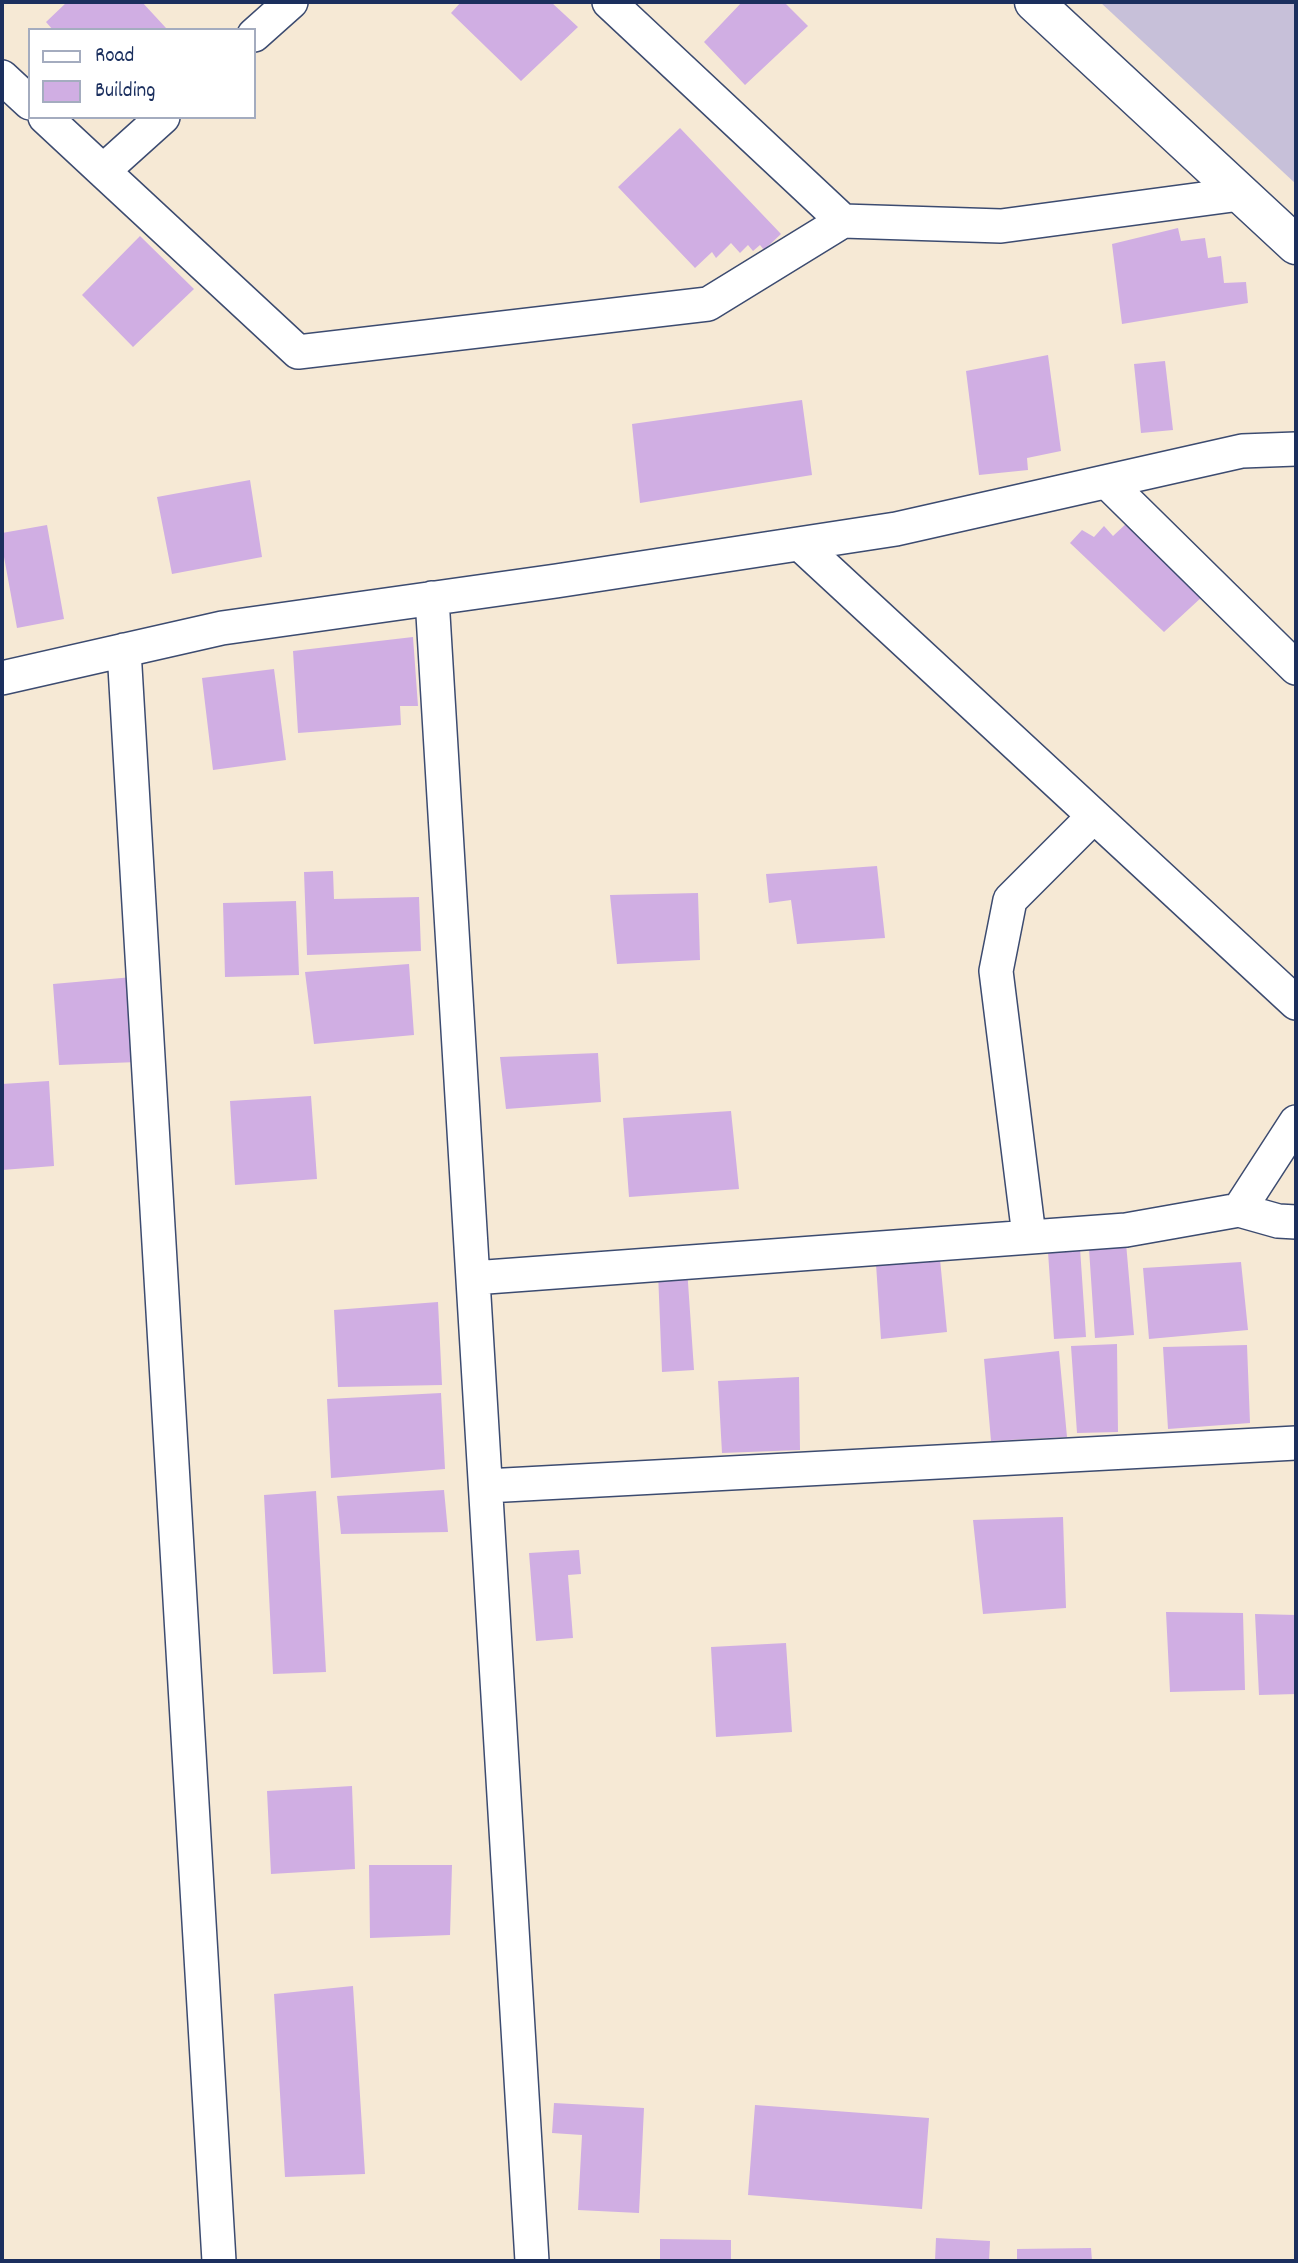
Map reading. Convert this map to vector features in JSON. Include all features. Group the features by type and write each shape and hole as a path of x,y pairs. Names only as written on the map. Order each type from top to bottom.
{"street":[{"path":"256,34 291,2"},
{"path":"609,2 843,221"},
{"path":"1034,2 1296,245"},
{"path":"2,76 28,101"},
{"path":"47,119 298,352 708,304 843,221 1000,226 1240,194"},
{"path":"103,171 161,119"},
{"path":"2,678 222,628 896,529 1242,451 1296,449"},
{"path":"1107,482 1296,668"},
{"path":"800,544 1296,1003"},
{"path":"432,598 532,2261"},
{"path":"124,650 219,2261"},
{"path":"1029,1237 996,971 1010,900 1094,816"},
{"path":"1240,1210 1296,1122"},
{"path":"473,1278 1126,1230 1240,1210 1278,1222 1296,1222"},
{"path":"486,1486 1296,1443"}],"shaded area":[{"path":"1100,2 1296,2 1296,184"}],"building":[{"path":"67,2 142,2 166,28 51,28 46,22"},
{"path":"461,2 551,2 578,27 521,81 451,13"},
{"path":"742,2 784,2 808,26 745,85 704,42"},
{"path":"680,128 781,234 764,250 760,245 753,251 748,245 740,253 731,243 716,258 712,252 695,268 618,187"},
{"path":"1178,228 1181,241 1205,238 1208,258 1221,256 1224,283 1246,282 1248,303 1122,324 1112,244"},
{"path":"140,236 194,289 133,347 82,295"},
{"path":"1048,355 1061,451 1027,458 1028,470 979,475 966,371"},
{"path":"1165,361 1173,430 1141,433 1134,364"},
{"path":"802,400 812,475 640,503 632,424"},
{"path":"250,480 262,557 172,574 157,497"},
{"path":"1128,522 1203,596 1164,632 1070,543 1082,530 1094,537 1104,526 1113,536"},
{"path":"47,525 64,619 17,628 2,533"},
{"path":"413,637 418,706 400,706 401,725 298,733 293,651"},
{"path":"274,669 286,760 213,770 202,678"},
{"path":"877,866 885,938 797,944 791,900 769,903 766,874"},
{"path":"333,871 334,899 419,897 421,951 307,955 304,872"},
{"path":"698,893 700,960 617,964 610,895"},
{"path":"296,901 299,975 225,977 223,903"},
{"path":"409,964 414,1035 314,1044 305,972"},
{"path":"133,977 138,1062 59,1065 53,984"},
{"path":"598,1053 601,1102 506,1109 500,1057"},
{"path":"49,1081 54,1166 2,1170 2,1084"},
{"path":"311,1096 317,1179 235,1185 230,1101"},
{"path":"731,1111 739,1189 629,1197 623,1118"},
{"path":"1126,1243 1134,1335 1095,1338 1089,1249"},
{"path":"1080,1248 1086,1337 1054,1339 1048,1252"},
{"path":"940,1259 947,1332 881,1339 876,1264"},
{"path":"1241,1262 1248,1330 1149,1339 1143,1268"},
{"path":"687,1268 694,1370 662,1372 658,1272"},
{"path":"438,1302 442,1385 338,1387 334,1310"},
{"path":"1117,1344 1118,1432 1077,1433 1071,1346"},
{"path":"1247,1345 1250,1423 1168,1429 1163,1347"},
{"path":"1059,1351 1067,1437 991,1441 984,1359"},
{"path":"799,1377 800,1450 722,1453 718,1381"},
{"path":"441,1393 445,1469 331,1478 327,1399"},
{"path":"444,1490 448,1532 341,1534 337,1496"},
{"path":"316,1491 326,1672 273,1674 264,1495"},
{"path":"1063,1517 1066,1608 983,1614 973,1520"},
{"path":"579,1550 581,1574 568,1575 573,1638 536,1641 529,1553"},
{"path":"1166,1612 1243,1613 1245,1690 1170,1692"},
{"path":"1255,1614 1296,1615 1296,1694 1259,1695"},
{"path":"786,1643 792,1732 716,1737 711,1647"},
{"path":"352,1786 355,1869 271,1874 267,1791"},
{"path":"369,1865 452,1865 450,1935 370,1938"},
{"path":"353,1986 365,2174 285,2177 274,1994"},
{"path":"554,2103 644,2108 639,2213 578,2210 582,2135 552,2133"},
{"path":"755,2105 929,2118 922,2209 748,2195"},
{"path":"936,2238 990,2241 989,2261 935,2261"},
{"path":"660,2239 731,2240 731,2261 660,2261"},
{"path":"1091,2248 1092,2261 1017,2261 1017,2249"}]}
